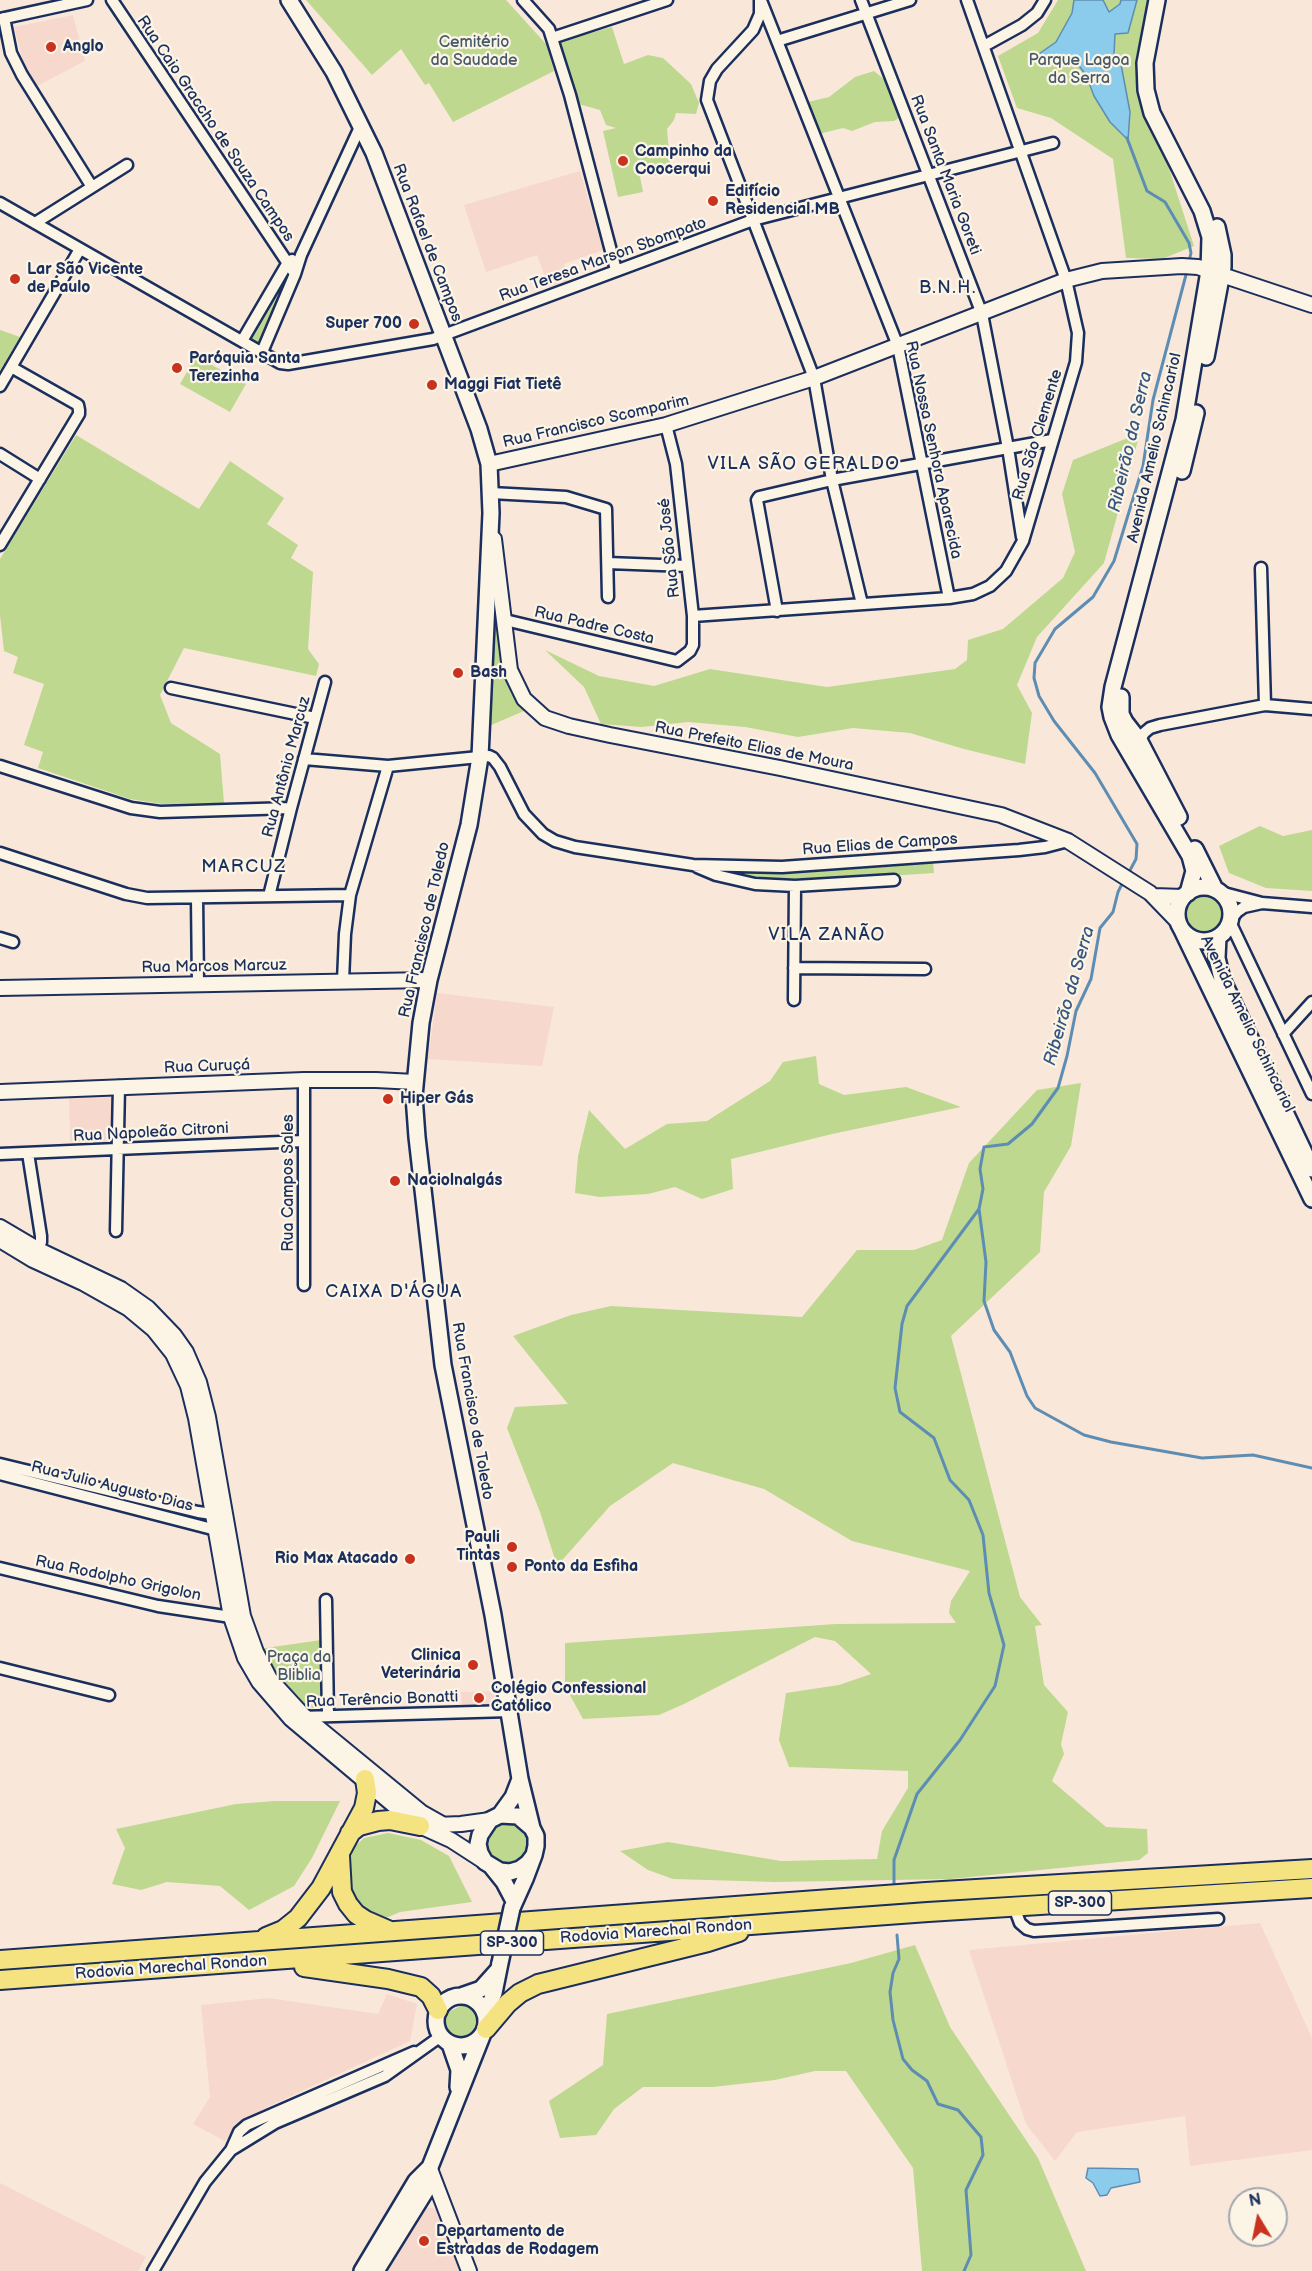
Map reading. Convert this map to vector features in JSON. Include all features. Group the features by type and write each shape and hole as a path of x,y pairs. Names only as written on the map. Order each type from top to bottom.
{"highway":[{"path":"256,1941 283,1930 298,1918 321,1888 367,1800 365,1779"},
{"path":"350,1833 359,1826 378,1821 390,1820 418,1825"},
{"path":"341,1852 342,1892 348,1904 365,1920 393,1931"},
{"name":"Rodovia Marechal Rondon","path":"0,1960 926,1892 1312,1869"},
{"name":"Rodovia Marechal Rondon","path":"0,1980 763,1923 1312,1888"},
{"path":"485,2027 520,1993 538,1984 708,1942 763,1923"},
{"path":"260,1962 338,1971 421,1987 431,1996 438,2010"}],"main road":[{"name":"Rua Rafael de Campos","path":"289,0 334,72 374,153 479,429 489,464 491,513"},
{"name":"Avenida Amelio Schincariol","path":"1157,0 1145,63 1146,90 1152,113 1202,211 1210,237 1184,420 1110,707 1114,725 1140,757 1217,891 1226,899 1230,907 1228,926 1219,936 1211,940 1195,939 1180,926"},
{"name":"Avenida Amelio Schincariol","path":"1166,0 1156,44 1153,72 1158,98 1209,205 1223,255 1205,268 1191,439 1121,697 1121,714 1128,727 1149,732 1140,757 1190,856 1194,871 1178,909 1180,926 1312,1199"},
{"name":"Rua Francisco de Toledo","path":"491,513 480,757 469,825 429,980 421,1023 415,1082 417,1137 443,1365 510,1711 520,1779 532,1828"},
{"path":"1185,895 1201,887 1217,891"},
{"name":"Avenida Amelio Schincariol","path":"1219,936 1217,958 1222,979 1312,1169"},
{"path":"513,1905 504,1882 488,1864 478,1844 484,1826 495,1818 513,1797 520,1779"},
{"path":"376,2271 428,2187 429,2167 485,2027 513,1905 534,1855 536,1846 532,1828 518,1816 495,1818"},
{"path":"488,1864 500,1871 510,1872 520,1869 534,1855"},
{"path":"456,2098 460,2079 457,2059 436,2019 438,2010 452,1998 481,1989 499,1967"},
{"path":"461,1996 474,1999 480,2004 485,2027"},
{"path":"445,2040 468,2046 485,2027"},
{"path":"362,2271 416,2181 429,2167"}],"street":[{"path":"87,0 2,18 11,53 22,75 92,187"},
{"name":"Rua Caio Graccho de Souza Campos","path":"112,0 295,274"},
{"path":"523,0 549,29 570,95 616,270"},
{"path":"621,0 626,13"},
{"path":"552,38 667,0"},
{"path":"761,0 760,14 753,30 717,69 710,81 707,100 814,378 832,480 862,604"},
{"name":"Rua Nossa Senhora Aparecida","path":"761,0 898,346 949,598"},
{"name":"Rua Santa Maria Goreti","path":"861,0 982,314 1023,541"},
{"path":"777,41 910,0"},
{"name":"Rua São Clemente","path":"693,616 949,598 973,594 990,586 1006,571 1023,541 1076,362 1078,333 1066,280 968,0"},
{"path":"984,46 1022,25 1037,13 1045,0"},
{"path":"262,352 301,255 361,125"},
{"name":"Rua Teresa Marson Sbompato","path":"0,203 280,363 288,364 433,339 753,220 1053,143"},
{"path":"35,223 127,165"},
{"path":"0,386 80,249"},
{"path":"242,341 287,264 301,255"},
{"path":"1205,268 1312,305"},
{"name":"Rua Francisco Scomparim","path":"489,464 666,425 814,378 1066,280 1102,272 1205,268"},
{"path":"0,545 79,414 78,405 11,367"},
{"name":"Rua São José","path":"666,425 676,464 693,616 693,645 690,651 677,661"},
{"path":"777,611 757,500 761,496 832,480 1052,440"},
{"path":"0,454 40,478"},
{"path":"491,493 566,497 606,509 608,597"},
{"name":"Rua Prefeito Elias de Moura","path":"491,513 510,670 524,699 545,718 569,726 1000,815 1068,841 1152,895 1180,926"},
{"path":"608,563 687,566"},
{"path":"1261,568 1265,705"},
{"name":"Rua Padre Costa","path":"505,621 677,661"},
{"name":"Rua Antônio Marcuz","path":"269,896 326,682"},
{"path":"171,688 315,718"},
{"path":"1140,757 1149,738 1149,732 1265,705 1312,709"},
{"name":"Rua Elias de Campos","path":"480,757 489,756 497,762 524,814 543,834 555,842 693,865 782,867 1019,850 1046,847 1068,841"},
{"path":"304,759 388,766 480,757"},
{"path":"0,766 131,808 160,812 291,808"},
{"path":"343,981 345,934 350,895 388,766"},
{"path":"0,853 126,894 147,898 350,895"},
{"name":"Rua Elias de Campos","path":"693,865 716,875 755,884 795,886 894,880"},
{"path":"794,1000 795,886"},
{"path":"1217,891 1262,903 1312,907"},
{"path":"1152,895 1185,895"},
{"path":"197,898 198,984"},
{"path":"1262,903 1244,907 1230,919 1242,949 1312,1094"},
{"path":"1219,936 1242,949"},
{"path":"0,938 14,942"},
{"path":"794,968 925,969"},
{"name":"Rua Marcos Marcuz","path":"0,988 429,980"},
{"path":"1283,1034 1312,1002"},
{"name":"Rua Curuçá","path":"0,1092 304,1080 415,1082"},
{"name":"Rua Campos Sales","path":"304,1080 304,1285"},
{"path":"116,1231 119,1086"},
{"name":"Rua Napoleão Citroni","path":"0,1154 304,1141"},
{"path":"27,1153 40,1236 36,1255"},
{"path":"0,1227 36,1255 129,1309 153,1329 174,1354 188,1386 243,1616 256,1653 270,1678 298,1717 421,1812 444,1825"},
{"path":"0,1240 36,1255"},
{"name":"Rua Julio Augusto Dias","path":"0,1464 220,1515"},
{"name":"Rua Julio Augusto Dias","path":"0,1474 196,1523 223,1532"},
{"path":"223,1532 231,1617 245,1658 259,1682 418,1825 451,1840 488,1864"},
{"name":"Rua Rodolpho Grigolon","path":"0,1568 158,1606 231,1617"},
{"path":"326,1600 328,1715"},
{"path":"0,1668 109,1695"},
{"name":"Rua Terêncio Bonatti","path":"298,1717 510,1711"},
{"path":"418,1825 444,1825 495,1818"},
{"path":"1014,1907 1020,1923 1034,1931 1218,1918"},
{"path":"153,2271 205,2182 231,2150 239,2132 247,2125 310,2103 404,2055 445,2040"},
{"path":"429,2167 469,2271"}],"shaded area":[{"name":"Anglo","path":"73,15 85,61 37,86 26,72 14,27"},
{"path":"580,171 603,250 564,264 568,281 549,288 537,255 486,272 464,205"},
{"path":"437,993 554,1007 542,1066 428,1059"},
{"path":"108,1094 113,1100 113,1142 70,1142 69,1095"},
{"name":"Colégio Confessional Católico","path":"497,1691 497,1705 462,1707 461,1692"},
{"path":"1260,1923 1312,2038 1312,2150 1190,2166 1185,2116 1077,2132 1055,2161 1026,2124 969,1950"},
{"path":"387,1994 417,2004 410,2041 263,2109 237,2126 225,2141 193,2124 210,2097 201,2005 268,1998 378,2014"},
{"path":"0,2183 146,2257 138,2271 0,2271"},
{"name":"Departamento de Estradas de Rodagem","path":"425,2207 436,2209 460,2271 382,2271 419,2212"}],"green space":[{"name":"Cemitério da Saudade","path":"306,0 506,0 546,44 554,71 453,122 429,83 425,85 401,49 372,75"},
{"name":"Parque Lagoa da Serra","path":"1058,0 1148,0 1135,63 1194,246 1162,259 1126,258 1113,159 1051,118 1017,108 998,56 1038,33"},
{"path":"612,27 624,64 648,55 663,58 691,84 699,103 696,114 676,113 667,129 670,164 662,174 651,176 637,161 643,192 618,197 603,131 616,128 606,125 600,110 575,103 558,42"},
{"path":"874,71 886,81 899,118 894,121 875,122 852,131 843,128 819,134 808,102 829,97 855,77"},
{"path":"284,276 289,281 259,344 249,338"},
{"path":"0,330 20,337 0,371"},
{"path":"196,356 246,384 230,412 180,384"},
{"path":"1140,433 1104,563 1037,637 1017,685 1032,713 1025,764 910,733 853,728 798,737 745,727 688,722 642,727 601,724 584,687 545,650 599,676 654,686 710,669 827,687 955,669 967,660 968,640 1003,629 1063,578 1075,552 1062,494 1073,460"},
{"path":"76,435 199,509 230,461 284,498 267,524 298,545 291,558 313,572 308,649 319,664 316,676 184,648 160,695 171,723 220,754 224,803 162,804 130,799 38,768 43,752 24,745 44,684 13,673 18,657 4,651 0,615 0,559"},
{"path":"494,581 504,674 507,684 524,711 489,726"},
{"path":"1260,826 1283,836 1312,830 1312,891 1266,888 1229,873 1219,846"},
{"path":"933,862 934,873 798,882 757,880 716,870 774,871"},
{"path":"1204,892 1220,898 1226,914 1220,930 1204,936 1188,930 1182,914 1188,898"},
{"path":"816,1056 819,1084 844,1095 906,1087 961,1107 832,1134 731,1159 733,1189 702,1199 675,1187 648,1194 600,1197 575,1193 578,1156 589,1110 625,1149 667,1124 707,1121 770,1081 783,1062"},
{"path":"1081,1083 1071,1146 1044,1192 1040,1252 951,1336 1020,1597 1042,1625 1035,1626 1044,1685 1068,1712 1061,1744 1064,1754 1052,1781 1106,1827 1147,1829 1148,1853 1139,1860 951,1879 775,1882 673,1879 648,1870 620,1851 668,1842 781,1861 877,1859 882,1831 908,1788 908,1771 789,1767 779,1740 786,1693 839,1685 871,1674 835,1641 815,1637 659,1715 583,1719 565,1686 565,1643 836,1624 956,1623 949,1613 951,1601 970,1571 852,1541 764,1489 673,1463 610,1506 557,1566 540,1512 507,1428 515,1407 568,1404 513,1336 571,1315 611,1306 802,1317 857,1250 914,1250 942,1240 969,1163 1037,1090"},
{"name":"Praça da Bliblia","path":"321,1640 323,1707 313,1708 298,1702 259,1649"},
{"path":"275,1801 340,1801 312,1858 294,1886 249,1910 220,1886 167,1882 141,1890 112,1884 125,1848 116,1829 236,1804"},
{"path":"507,1821 523,1827 529,1843 523,1859 507,1865 491,1859 485,1843 491,1827"},
{"path":"388,1833 421,1840 449,1856 472,1902 400,1912 386,1918 369,1912 355,1898 347,1885 349,1852 364,1838"},
{"path":"915,1945 950,2027 1038,2158 1086,2271 922,2271 913,2168 846,2071 815,2071 775,2080 713,2087 643,2087 614,2109 596,2135 560,2138 549,2101 603,2065 607,2014 851,1963"},
{"path":"463,2005 473,2008 478,2013 473,2032 468,2039 456,2042 446,2032 445,2022 448,2012"}],"water":[{"path":"1074,0 1103,0 1109,12 1120,4 1121,0 1137,0 1128,33 1115,34 1114,54 1120,59 1130,112 1128,140 1110,122 1094,96 1086,75 1073,58 1046,61 1033,58 1056,42 1072,13"},
{"path":"1088,2168 1138,2169 1140,2182 1111,2188 1107,2195 1100,2196 1093,2183 1086,2178"}],"waterway":[{"name":"Ribeirão da Serra","path":"1127,138 1147,191 1165,202 1189,243 1191,253 1189,261"},
{"name":"Ribeirão da Serra","path":"1128,874 1136,859 1137,844 1095,773 1054,721 1039,696 1034,678 1035,663 1055,629 1093,597 1114,561 1143,466 1153,400 1187,271"},
{"name":"Ribeirão da Serra","path":"894,1887 894,1860 917,1794 960,1740 995,1686 1004,1645 989,1593 983,1535 969,1500 950,1480 934,1438 900,1412 895,1388 902,1324 907,1306 979,1209 983,1189 980,1169 984,1147 1008,1144 1032,1124 1058,1088 1076,1011 1091,979 1100,928 1113,912 1123,882"},
{"path":"979,1209 986,1262 984,1301 994,1330 1010,1352 1027,1396 1035,1408 1084,1435 1111,1442 1202,1458 1253,1455 1312,1468"},
{"name":"Ribeirão da Serra","path":"897,1935 899,1959 893,1973 890,1992 893,2020 903,2059 912,2070 927,2081 938,2104 958,2110 981,2137 983,2155 966,2190 971,2255 964,2271"}],"place":[{"name":"Anglo","path":"51,47"},
{"name":"Campinho da Coocerqui","path":"623,161"},
{"name":"Edifício Residencial MB","path":"713,201"},
{"name":"Lar São Vicente de Paulo","path":"15,279"},
{"name":"Super 700","path":"414,324"},
{"name":"Paróquia Santa Terezinha","path":"177,368"},
{"name":"Maggi Fiat Tietê","path":"432,385"},
{"name":"Bash","path":"458,673"},
{"name":"Hiper Gás","path":"388,1099"},
{"name":"Naciolnalgás","path":"395,1181"},
{"name":"Pauli Tintas","path":"512,1547"},
{"name":"Rio Max Atacado","path":"410,1559"},
{"name":"Ponto da Esfiha","path":"512,1567"},
{"name":"Clinica Veterinária","path":"473,1665"},
{"name":"Colégio Confessional Católico","path":"479,1698"},
{"name":"Departamento de Estradas de Rodagem","path":"424,2241"}],"district":[{"name":"B.N.H.","path":"948,288"},
{"name":"VILA SÃO GERALDO","path":"804,464"},
{"name":"MARCUZ","path":"244,867"},
{"name":"VILA ZANÃO","path":"827,935"},
{"name":"CAIXA D'ÁGUA","path":"394,1292"}]}
